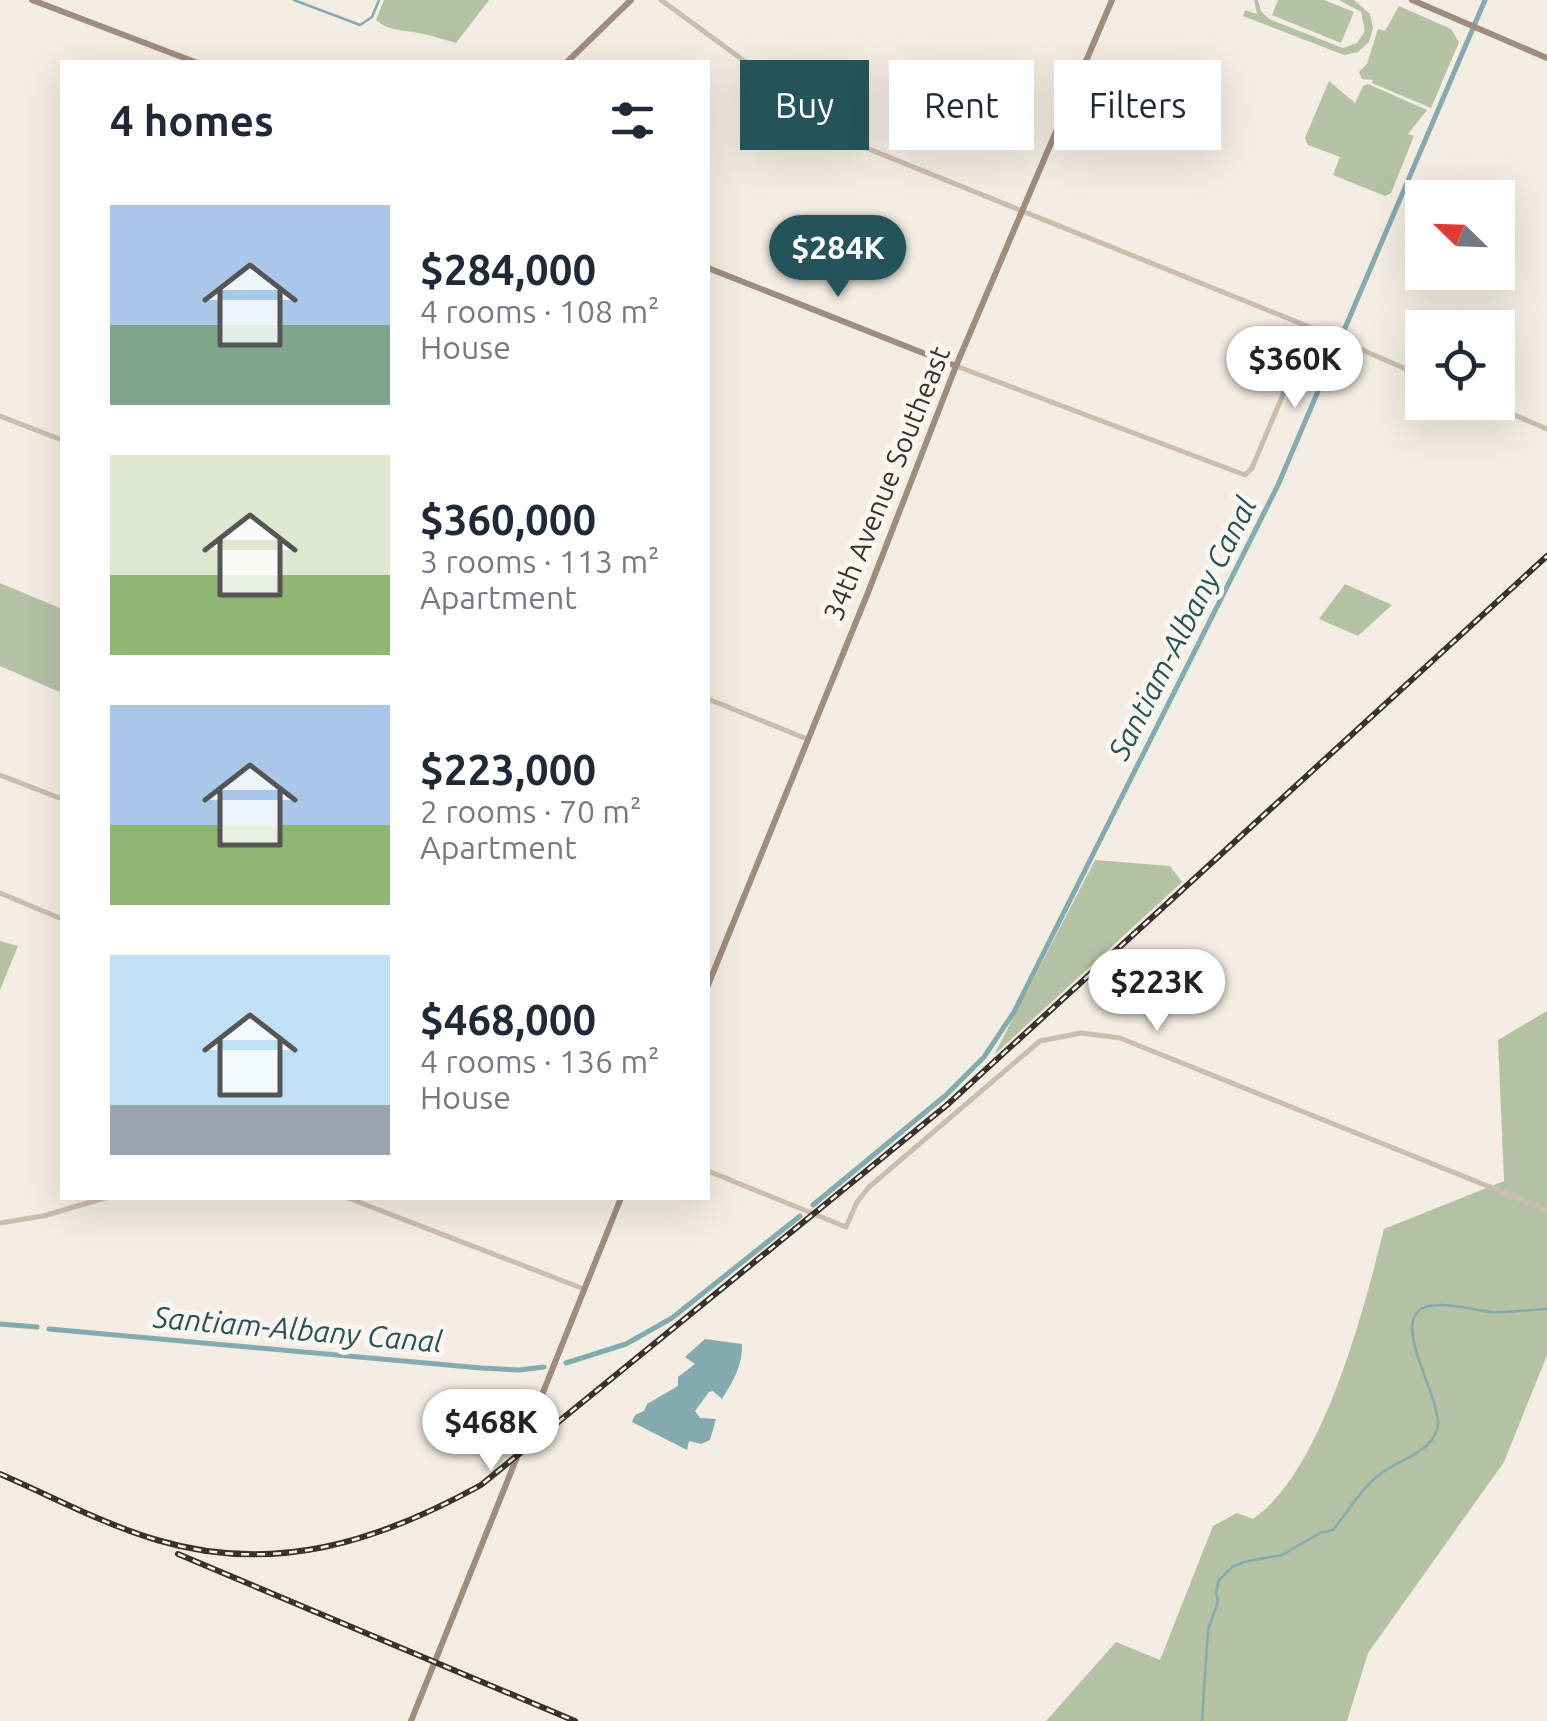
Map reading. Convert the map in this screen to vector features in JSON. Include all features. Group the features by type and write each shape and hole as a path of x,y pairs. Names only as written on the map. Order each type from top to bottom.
{"main road":[{"path":"32,0 190,60"},
{"path":"569,60 632,0"},
{"name":"34th Avenue Southeast","path":"710,980 956,366 1112,0"},
{"path":"1412,0 1547,58"},
{"path":"710,269 956,366"},
{"path":"411,1721 620,1200"}],"street":[{"path":"661,0 860,145 1405,369"},
{"path":"956,366 1247,475 1311,328"},
{"path":"0,416 60,439"},
{"path":"1515,416 1547,430"},
{"path":"710,700 808,739"},
{"path":"0,775 60,798"},
{"path":"0,893 60,918"},
{"path":"710,1172 846,1227 869,1187 1021,1054 1040,1041 1081,1033 1120,1038 1547,1210"},
{"path":"0,1222 43,1216 97,1200"},
{"path":"353,1200 584,1289"}],"green space":[{"path":"384,0 489,0 456,43 382,24 376,20"},
{"path":"1254,0 1258,0 1269,19 1343,48 1357,43 1365,31 1361,12 1339,0 1354,0 1370,14 1373,28 1369,42 1358,52 1344,55 1243,16 1245,10 1257,14"},
{"path":"1278,0 1324,0 1354,12 1341,43 1272,15"},
{"path":"1399,6 1451,29 1459,42 1431,108 1372,83 1373,80 1362,79 1359,72 1367,64 1378,29 1385,31"},
{"path":"1329,81 1355,103 1368,84 1427,110 1408,134 1414,136 1391,193 1385,196 1333,175 1340,157 1308,145 1305,138"},
{"path":"0,583 60,608 60,692 0,666"},
{"path":"1345,584 1392,605 1358,636 1319,619"},
{"path":"1095,860 1170,866 1182,882 994,1055"},
{"path":"0,941 18,946 0,990"},
{"path":"1547,1011 1547,1355 1504,1462 1368,1653 1347,1721 1046,1721 1116,1642 1160,1660 1213,1526 1237,1513 1253,1519 1278,1496 1300,1465 1337,1386 1384,1229 1504,1181 1498,1040"}],"water":[{"path":"705,1339 742,1344 741,1359 722,1399 709,1392 695,1411 700,1418 716,1419 710,1440 701,1444 689,1441 687,1450 632,1422 647,1404 678,1386 678,1377 695,1364 685,1357"}],"waterway":[{"path":"294,0 360,25 372,17 379,0"},
{"name":"Santiam-Albany Canal","path":"813,1205 946,1095 984,1057 1014,1012 1278,485 1485,0"},
{"name":"Santiam-Albany Canal","path":"566,1363 626,1344 672,1318 800,1216"},
{"path":"1202,1721 1208,1630 1218,1601 1219,1580 1232,1567 1282,1555 1320,1533 1333,1530 1375,1478 1421,1450 1433,1438 1437,1416 1413,1337 1413,1320 1421,1309 1439,1305 1493,1312 1547,1309"},
{"name":"Santiam-Albany Canal","path":"0,1324 37,1327"},
{"name":"Santiam-Albany Canal","path":"49,1329 481,1368 544,1367"}],"railway":[{"path":"0,1474 157,1540 242,1554 284,1553 364,1537 403,1523 481,1485 947,1105 1547,556"},
{"path":"178,1554 575,1721"}]}
